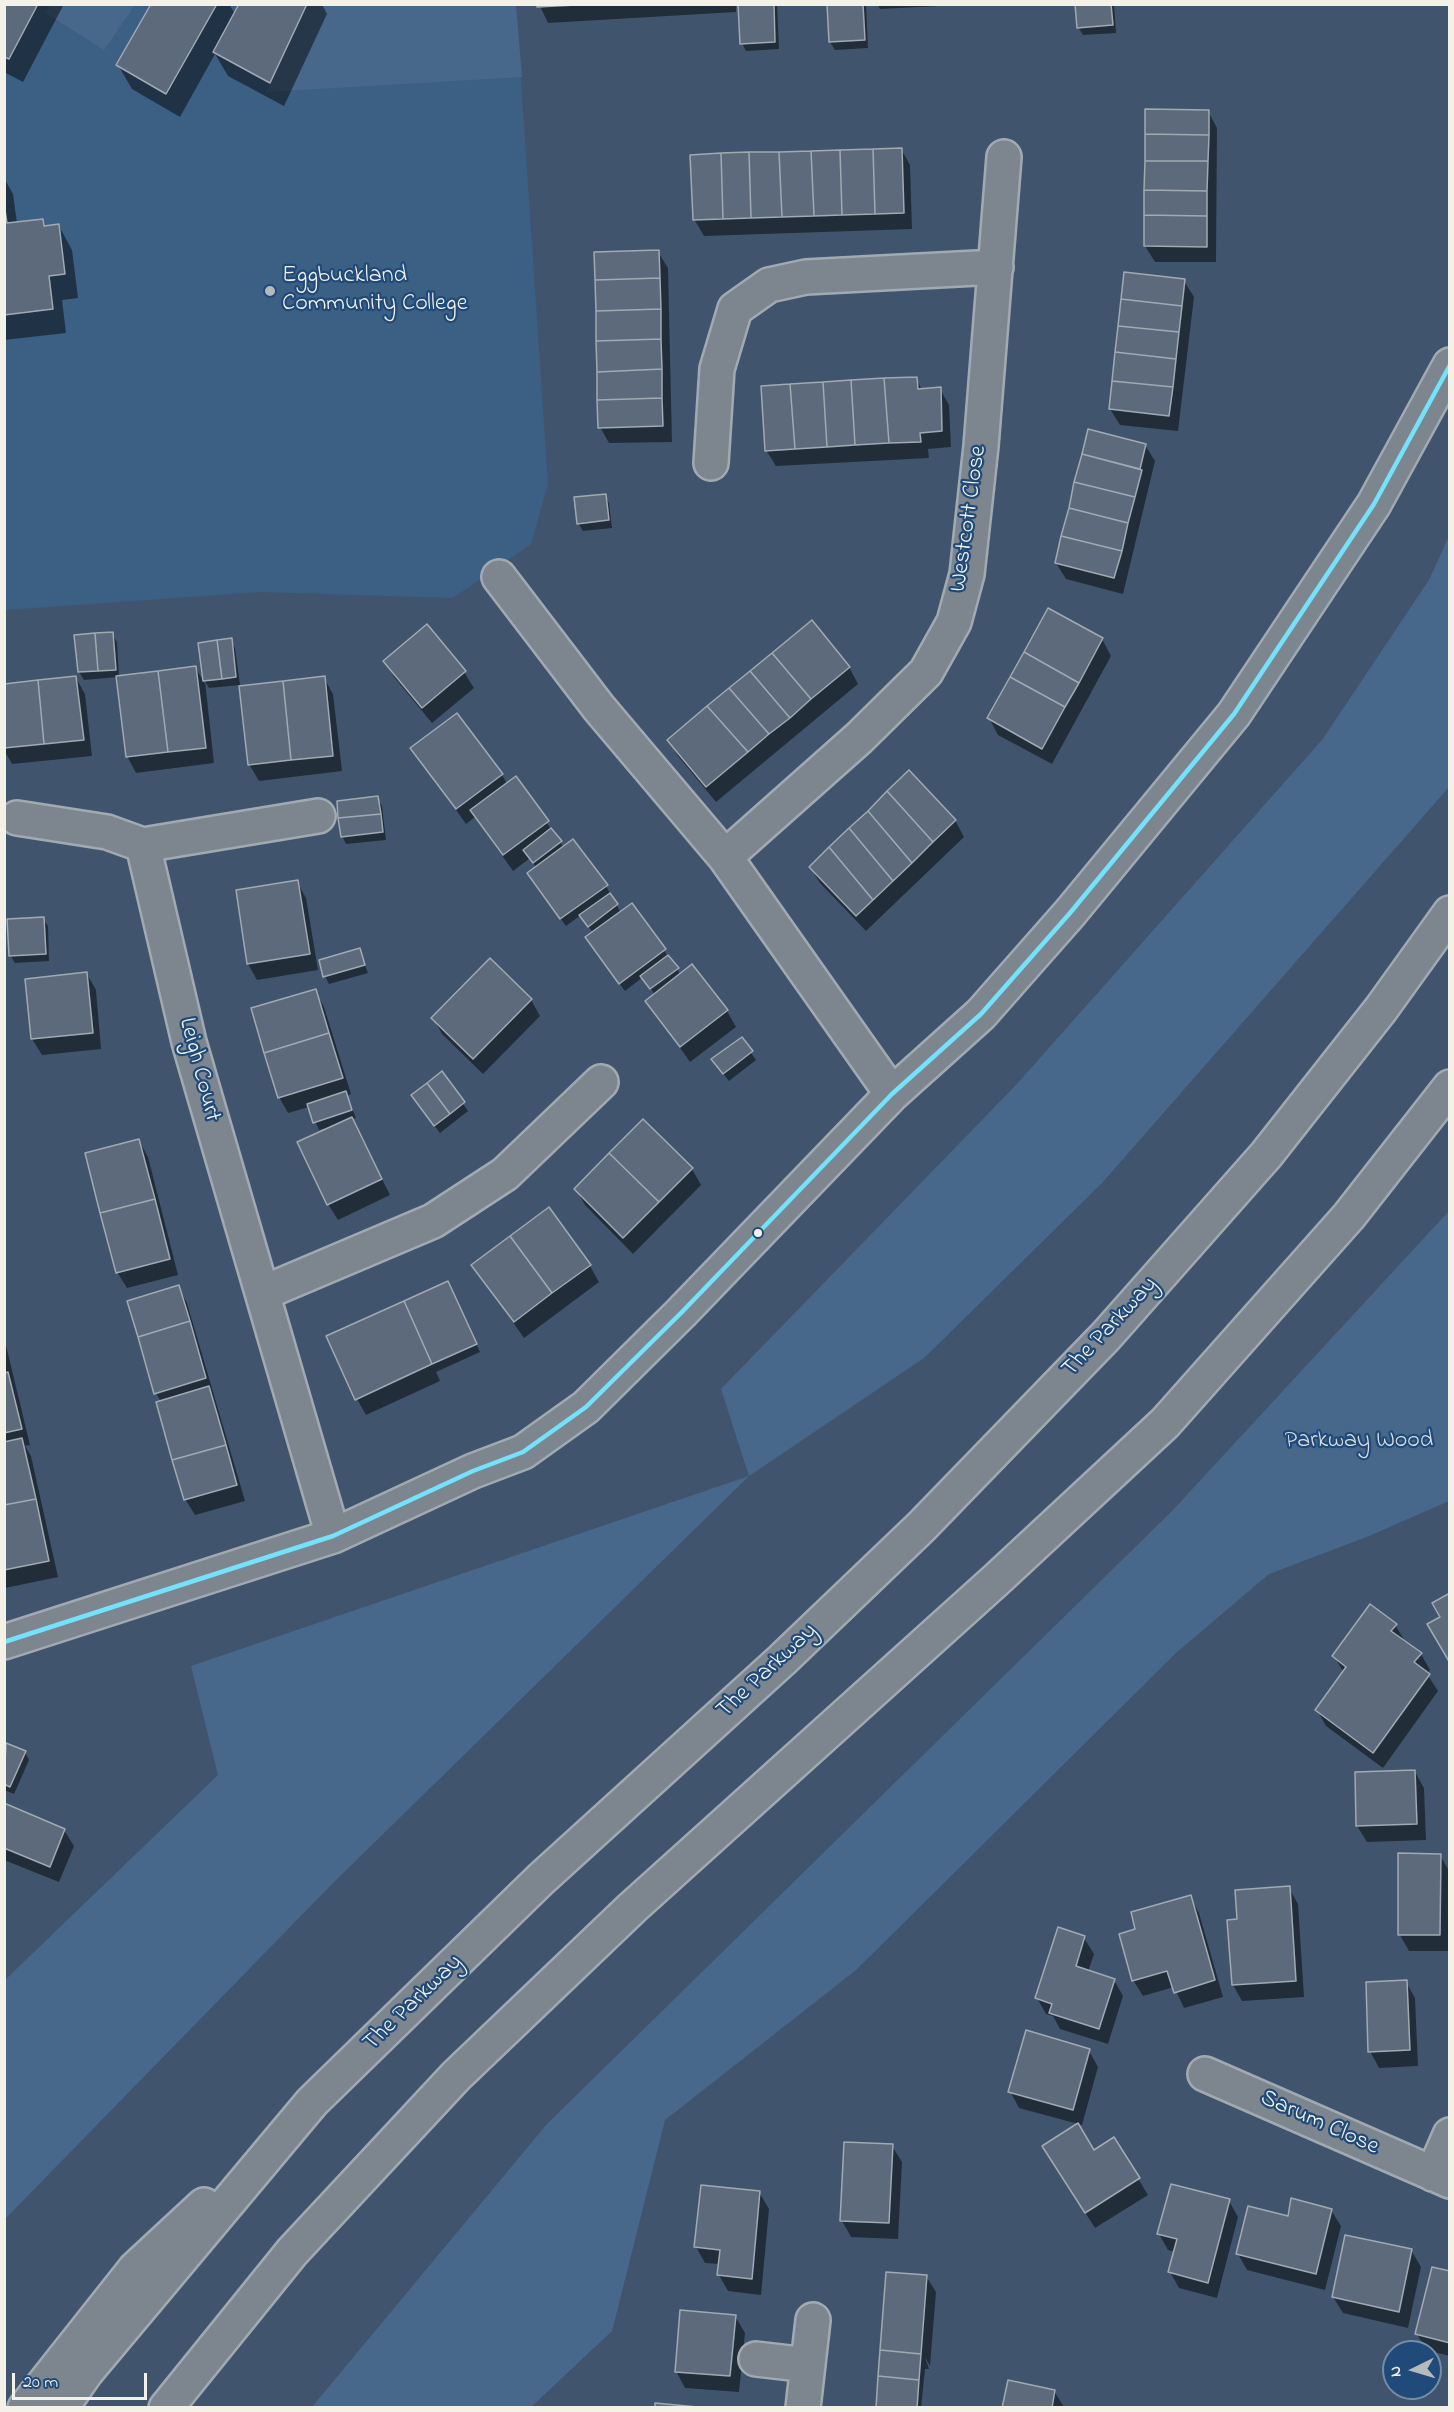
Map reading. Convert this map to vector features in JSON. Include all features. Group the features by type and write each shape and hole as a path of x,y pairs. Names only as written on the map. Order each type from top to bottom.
{"main road":[{"name":"Westcott Close","path":"725,857 859,738 926,672 954,622 967,574 981,446 1004,156"},
{"path":"711,463 717,369 735,309 769,285 806,277 996,267"},
{"path":"4,1642 333,1536 473,1471 524,1452 586,1407 681,1313 892,1094 981,1014 1070,913 1234,714 1374,504 1449,365"},
{"path":"499,577 599,708 725,857 892,1094"},
{"path":"17,818 107,832 143,845 318,816"},
{"name":"Leigh Court","path":"143,845 189,1042 333,1536"},
{"name":"The Parkway","path":"61,2408 86,2372 312,2103 541,1878 782,1660 921,1527 1098,1344 1266,1155 1381,1009 1449,913"},
{"path":"263,1293 434,1221 505,1174 601,1082"},
{"path":"166,2408 292,2252 456,2076 633,1907 996,1580 1165,1423 1349,1216 1449,1087"},
{"name":"Sarum Close","path":"1205,2074 1441,2178 1449,2135"},
{"path":"25,2408 135,2269 312,2103"},
{"path":"803,2408 813,2320"},
{"path":"756,2359 808,2365"}],"shaded area":[{"name":"Eggbuckland Community College","path":"5,5 516,5 548,484 531,544 453,598 260,592 5,610"}],"green space":[{"path":"51,4 135,5 104,50 46,13"},
{"path":"307,5 516,5 522,77 266,92"},
{"path":"1449,536 1449,787 1102,1183 924,1358 749,1476 721,1389 1016,1085 1322,740 1429,580"},
{"name":"Parkway Wood","path":"1449,1211 1449,1501 1369,1536 1269,1574 1177,1652 856,1970 665,2120 612,2331 531,2407 312,2407 547,2124 1173,1510"},
{"path":"749,1476 333,1883 5,2219 5,1980 218,1775 191,1666"}],"building":[{"path":"4,4 38,4 9,59 4,57"},
{"path":"151,4 217,4 166,94 116,65"},
{"path":"239,4 307,4 270,83 213,52"},
{"path":"537,4 576,4 576,5 537,7"},
{"path":"738,4 774,4 775,42 740,44"},
{"path":"827,4 863,4 865,40 829,42"},
{"path":"1075,4 1111,4 1113,25 1077,28"},
{"path":"1145,109 1209,110 1209,135 1145,134"},
{"path":"1145,134 1209,135 1208,161 1145,161"},
{"path":"902,148 904,213 875,214 873,149"},
{"path":"873,149 875,214 842,215 840,150"},
{"path":"840,150 842,215 814,216 811,151"},
{"path":"811,151 814,216 782,217 779,152"},
{"path":"749,152 751,218 723,219 721,153"},
{"path":"749,152 779,152 782,217 751,218"},
{"path":"721,153 723,219 693,220 690,155"},
{"path":"1145,161 1208,161 1207,191 1144,190"},
{"path":"1144,190 1207,191 1207,216 1144,215"},
{"path":"4,203 7,223 43,219 44,226 59,224 65,274 49,276 53,309 4,315"},
{"path":"1144,215 1207,216 1207,247 1144,246"},
{"path":"659,250 660,278 595,280 594,252"},
{"path":"1124,272 1185,279 1182,306 1121,299"},
{"path":"660,278 661,309 596,311 595,280"},
{"path":"1121,299 1182,306 1179,332 1118,326"},
{"path":"661,309 661,339 596,341 596,311"},
{"path":"1118,326 1179,332 1176,359 1115,352"},
{"path":"661,339 662,369 597,372 596,341"},
{"path":"1115,352 1176,359 1173,387 1112,381"},
{"path":"662,369 662,398 597,400 597,372"},
{"path":"917,377 918,389 941,387 942,431 920,433 921,442 889,443 884,378"},
{"path":"884,378 889,443 855,445 851,380"},
{"path":"851,380 855,445 827,447 823,382"},
{"path":"1112,381 1173,387 1169,416 1109,409"},
{"path":"823,382 827,447 795,449 790,384"},
{"path":"790,384 795,449 765,451 761,386"},
{"path":"662,398 663,426 598,428 597,400"},
{"path":"1088,429 1146,444 1140,469 1082,454"},
{"path":"1082,454 1142,470 1135,497 1074,482"},
{"path":"1074,482 1135,497 1128,523 1069,508"},
{"path":"606,494 609,520 577,524 574,497"},
{"path":"1069,508 1128,523 1122,551 1061,536"},
{"path":"1061,536 1122,551 1114,578 1055,563"},
{"path":"1048,608 1103,638 1079,683 1024,652"},
{"path":"812,620 850,667 811,699 772,653"},
{"path":"427,624 466,671 422,708 383,661"},
{"path":"113,632 116,670 98,671 95,633"},
{"path":"95,633 98,671 78,672 74,635"},
{"path":"232,638 236,677 222,679 217,640"},
{"path":"217,640 222,679 203,681 198,643"},
{"path":"1024,652 1079,683 1065,707 1010,677"},
{"path":"772,653 811,699 790,718 750,671"},
{"path":"196,666 206,748 168,752 158,671"},
{"path":"158,671 168,752 126,757 116,676"},
{"path":"750,671 790,718 769,734 729,688"},
{"path":"76,676 84,740 44,744 38,680"},
{"path":"325,676 333,756 291,760 283,681"},
{"path":"1010,677 1065,707 1042,749 987,718"},
{"path":"38,680 44,744 4,748 4,684"},
{"path":"283,681 291,760 248,765 239,686"},
{"path":"729,688 769,734 748,752 707,706"},
{"path":"707,706 748,752 706,787 667,740"},
{"path":"457,713 503,774 456,809 410,748"},
{"path":"909,770 956,820 933,842 887,791"},
{"path":"516,776 549,821 503,855 470,810"},
{"path":"887,791 933,842 912,863 868,811"},
{"path":"378,796 381,814 338,818 337,801"},
{"path":"868,811 912,863 893,881 849,828"},
{"path":"381,814 383,832 341,837 338,818"},
{"path":"551,828 562,841 533,863 523,850"},
{"path":"849,828 893,881 873,900 829,847"},
{"path":"573,839 608,885 560,919 527,873"},
{"path":"829,847 873,900 856,916 809,867"},
{"path":"298,880 310,954 247,964 236,890"},
{"path":"610,893 618,904 588,927 579,915"},
{"path":"632,903 666,949 619,984 585,937"},
{"path":"44,917 46,954 9,956 7,919"},
{"path":"360,948 365,965 323,977 319,960"},
{"path":"668,955 679,968 650,989 640,976"},
{"path":"490,958 532,999 473,1059 431,1018"},
{"path":"692,964 728,1010 680,1047 645,1001"},
{"path":"87,972 93,1033 31,1039 25,979"},
{"path":"316,989 329,1033 264,1053 251,1008"},
{"path":"329,1033 343,1078 278,1098 264,1053"},
{"path":"742,1037 753,1051 723,1074 711,1059"},
{"path":"442,1071 465,1102 450,1114 427,1083"},
{"path":"427,1083 450,1114 434,1126 411,1095"},
{"path":"346,1091 352,1110 313,1123 307,1104"},
{"path":"352,1117 382,1179 327,1205 297,1142"},
{"path":"643,1119 693,1168 659,1202 609,1153"},
{"path":"139,1139 155,1199 100,1213 85,1153"},
{"path":"609,1153 659,1202 623,1238 574,1189"},
{"path":"155,1199 170,1259 116,1273 100,1213"},
{"path":"549,1207 591,1265 552,1293 510,1236"},
{"path":"510,1236 552,1293 514,1322 471,1265"},
{"path":"448,1281 477,1344 432,1364 404,1301"},
{"path":"179,1285 190,1321 138,1337 127,1301"},
{"path":"404,1301 432,1364 355,1400 326,1336"},
{"path":"190,1321 206,1378 154,1394 138,1337"},
{"path":"8,1372 22,1429 4,1433 4,1373"},
{"path":"209,1386 226,1445 172,1460 156,1402"},
{"path":"22,1438 36,1499 4,1505 4,1442"},
{"path":"226,1445 237,1485 184,1500 172,1460"},
{"path":"36,1499 49,1561 4,1570 4,1505"},
{"path":"1450,1593 1450,1663 1427,1624 1440,1617 1432,1603"},
{"path":"1370,1604 1397,1624 1391,1631 1422,1653 1414,1662 1430,1674 1373,1753 1315,1710 1346,1667 1332,1656"},
{"path":"6,1743 26,1751 10,1787 4,1784"},
{"path":"1415,1770 1417,1824 1356,1826 1355,1772"},
{"path":"4,1803 65,1829 50,1867 4,1848"},
{"path":"1398,1853 1441,1854 1440,1935 1398,1935"},
{"path":"1290,1886 1296,1981 1232,1985 1227,1920 1237,1919 1235,1890"},
{"path":"1191,1895 1215,1980 1174,1993 1167,1971 1132,1981 1119,1934 1135,1929 1131,1912"},
{"path":"1058,1927 1085,1936 1076,1966 1115,1979 1099,2029 1049,2013 1052,2004 1035,1998"},
{"path":"1407,1980 1410,2050 1368,2052 1366,1982"},
{"path":"1026,2030 1090,2049 1073,2110 1008,2092"},
{"path":"1078,2123 1094,2150 1114,2137 1140,2178 1085,2213 1042,2146"},
{"path":"844,2142 893,2144 889,2223 840,2221"},
{"path":"1171,2184 1230,2199 1208,2283 1168,2272 1177,2239 1157,2234"},
{"path":"701,2185 760,2191 752,2279 717,2275 720,2250 694,2247"},
{"path":"1291,2198 1332,2209 1316,2274 1236,2254 1248,2206 1288,2216"},
{"path":"1345,2235 1412,2249 1399,2312 1332,2297"},
{"path":"1432,2267 1450,2271 1450,2343 1415,2334"},
{"path":"886,2272 927,2275 921,2354 880,2350"},
{"path":"680,2310 736,2315 730,2376 675,2372"},
{"path":"880,2350 921,2354 919,2380 878,2376"},
{"path":"878,2376 919,2380 917,2408 876,2408"},
{"path":"1008,2380 1055,2390 1052,2408 1002,2408"},
{"path":"655,2403 708,2408 655,2408"}],"transit line":[{"path":"4,1642 333,1536 473,1471 523,1452 586,1407 681,1313 892,1094 981,1014 1070,913 1234,714 1374,504 1450,365"}],"place":[{"name":"Eggbuckland Community College","path":"270,291"}]}
